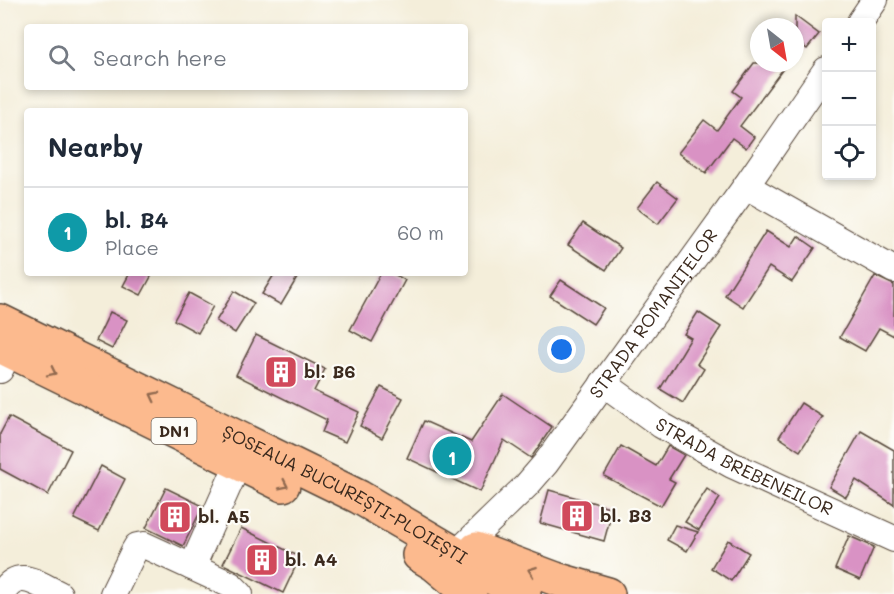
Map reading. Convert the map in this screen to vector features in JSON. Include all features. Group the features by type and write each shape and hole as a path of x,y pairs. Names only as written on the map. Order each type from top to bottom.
{"highway":[{"name":"ȘOSEAUA BUCUREȘTI-PLOIEȘTI","path":"2,347 391,538 434,564 470,594"},
{"name":"ȘOSEAUA BUCUREȘTI-PLOIEȘTI","path":"2,347 359,497 503,584 524,594"},
{"name":"DN1","path":"359,497 498,558 556,579 608,594"}],"street":[{"path":"863,18 875,0"},
{"name":"STRADA ROMANIȚELOR","path":"466,544 527,485 546,463 746,186 825,72"},
{"path":"746,186 894,270"},
{"name":"STRADA BREBENEILOR","path":"603,383 661,425 732,465 894,539"},
{"path":"192,567 238,464"},
{"path":"113,594 137,546 144,545 231,585 240,594"},
{"path":"2,594 15,579 24,578 59,594"}],"building":[{"path":"804,23 819,34 807,49 804,47"},
{"path":"750,68 750,72 781,72 740,126 754,137 746,148 732,138 706,173 678,153 704,120 717,130 741,97 733,91"},
{"path":"657,182 678,198 658,224 637,208"},
{"path":"583,223 621,248 606,270 568,245"},
{"path":"766,231 791,247 798,236 815,248 792,282 769,267 743,307 725,295"},
{"path":"128,276 151,276 141,295 123,286"},
{"path":"273,276 298,276 281,305 262,294"},
{"path":"379,276 398,276 405,280 372,342 350,330"},
{"path":"875,276 894,285 894,336 879,328 865,351 840,337"},
{"path":"561,280 604,308 593,324 550,296"},
{"path":"234,291 254,303 235,333 216,321"},
{"path":"189,293 213,306 198,333 174,320"},
{"path":"110,312 127,320 112,349 96,341"},
{"path":"698,312 721,327 697,364 704,369 683,403 660,389 691,338 684,334"},
{"name":"bl. B6","path":"256,335 325,369 314,391 359,412 345,442 322,432 327,420 236,375"},
{"path":"381,387 403,398 382,438 360,426"},
{"path":"503,394 552,427 531,458 504,440 480,492 407,458 424,421 471,442"},
{"path":"801,403 823,417 800,451 779,437"},
{"path":"9,417 71,450 48,495 0,469 0,434"},
{"path":"861,431 894,450 894,505 856,480 846,497 829,487"},
{"path":"621,446 656,466 668,446 684,455 669,479 675,482 661,506 604,476"},
{"path":"101,466 125,479 99,531 74,519"},
{"name":"bl. A5","path":"166,488 203,506 183,546 146,528"},
{"path":"707,489 720,498 699,530 685,522"},
{"name":"bl. B3","path":"549,490 613,508 604,541 540,523"},
{"path":"675,525 698,532 687,551 667,540"},
{"name":"bl. A4","path":"241,528 300,557 283,593 223,564"},
{"path":"849,536 874,547 860,580 835,569"},
{"path":"728,540 749,553 731,581 711,568"}],"place":[{"name":"bl. B6","path":"281,372"},
{"name":"bl. B4","path":"452,456"},
{"name":"bl. B3","path":"577,516"},
{"name":"bl. A5","path":"175,517"},
{"name":"bl. A4","path":"262,560"}]}
